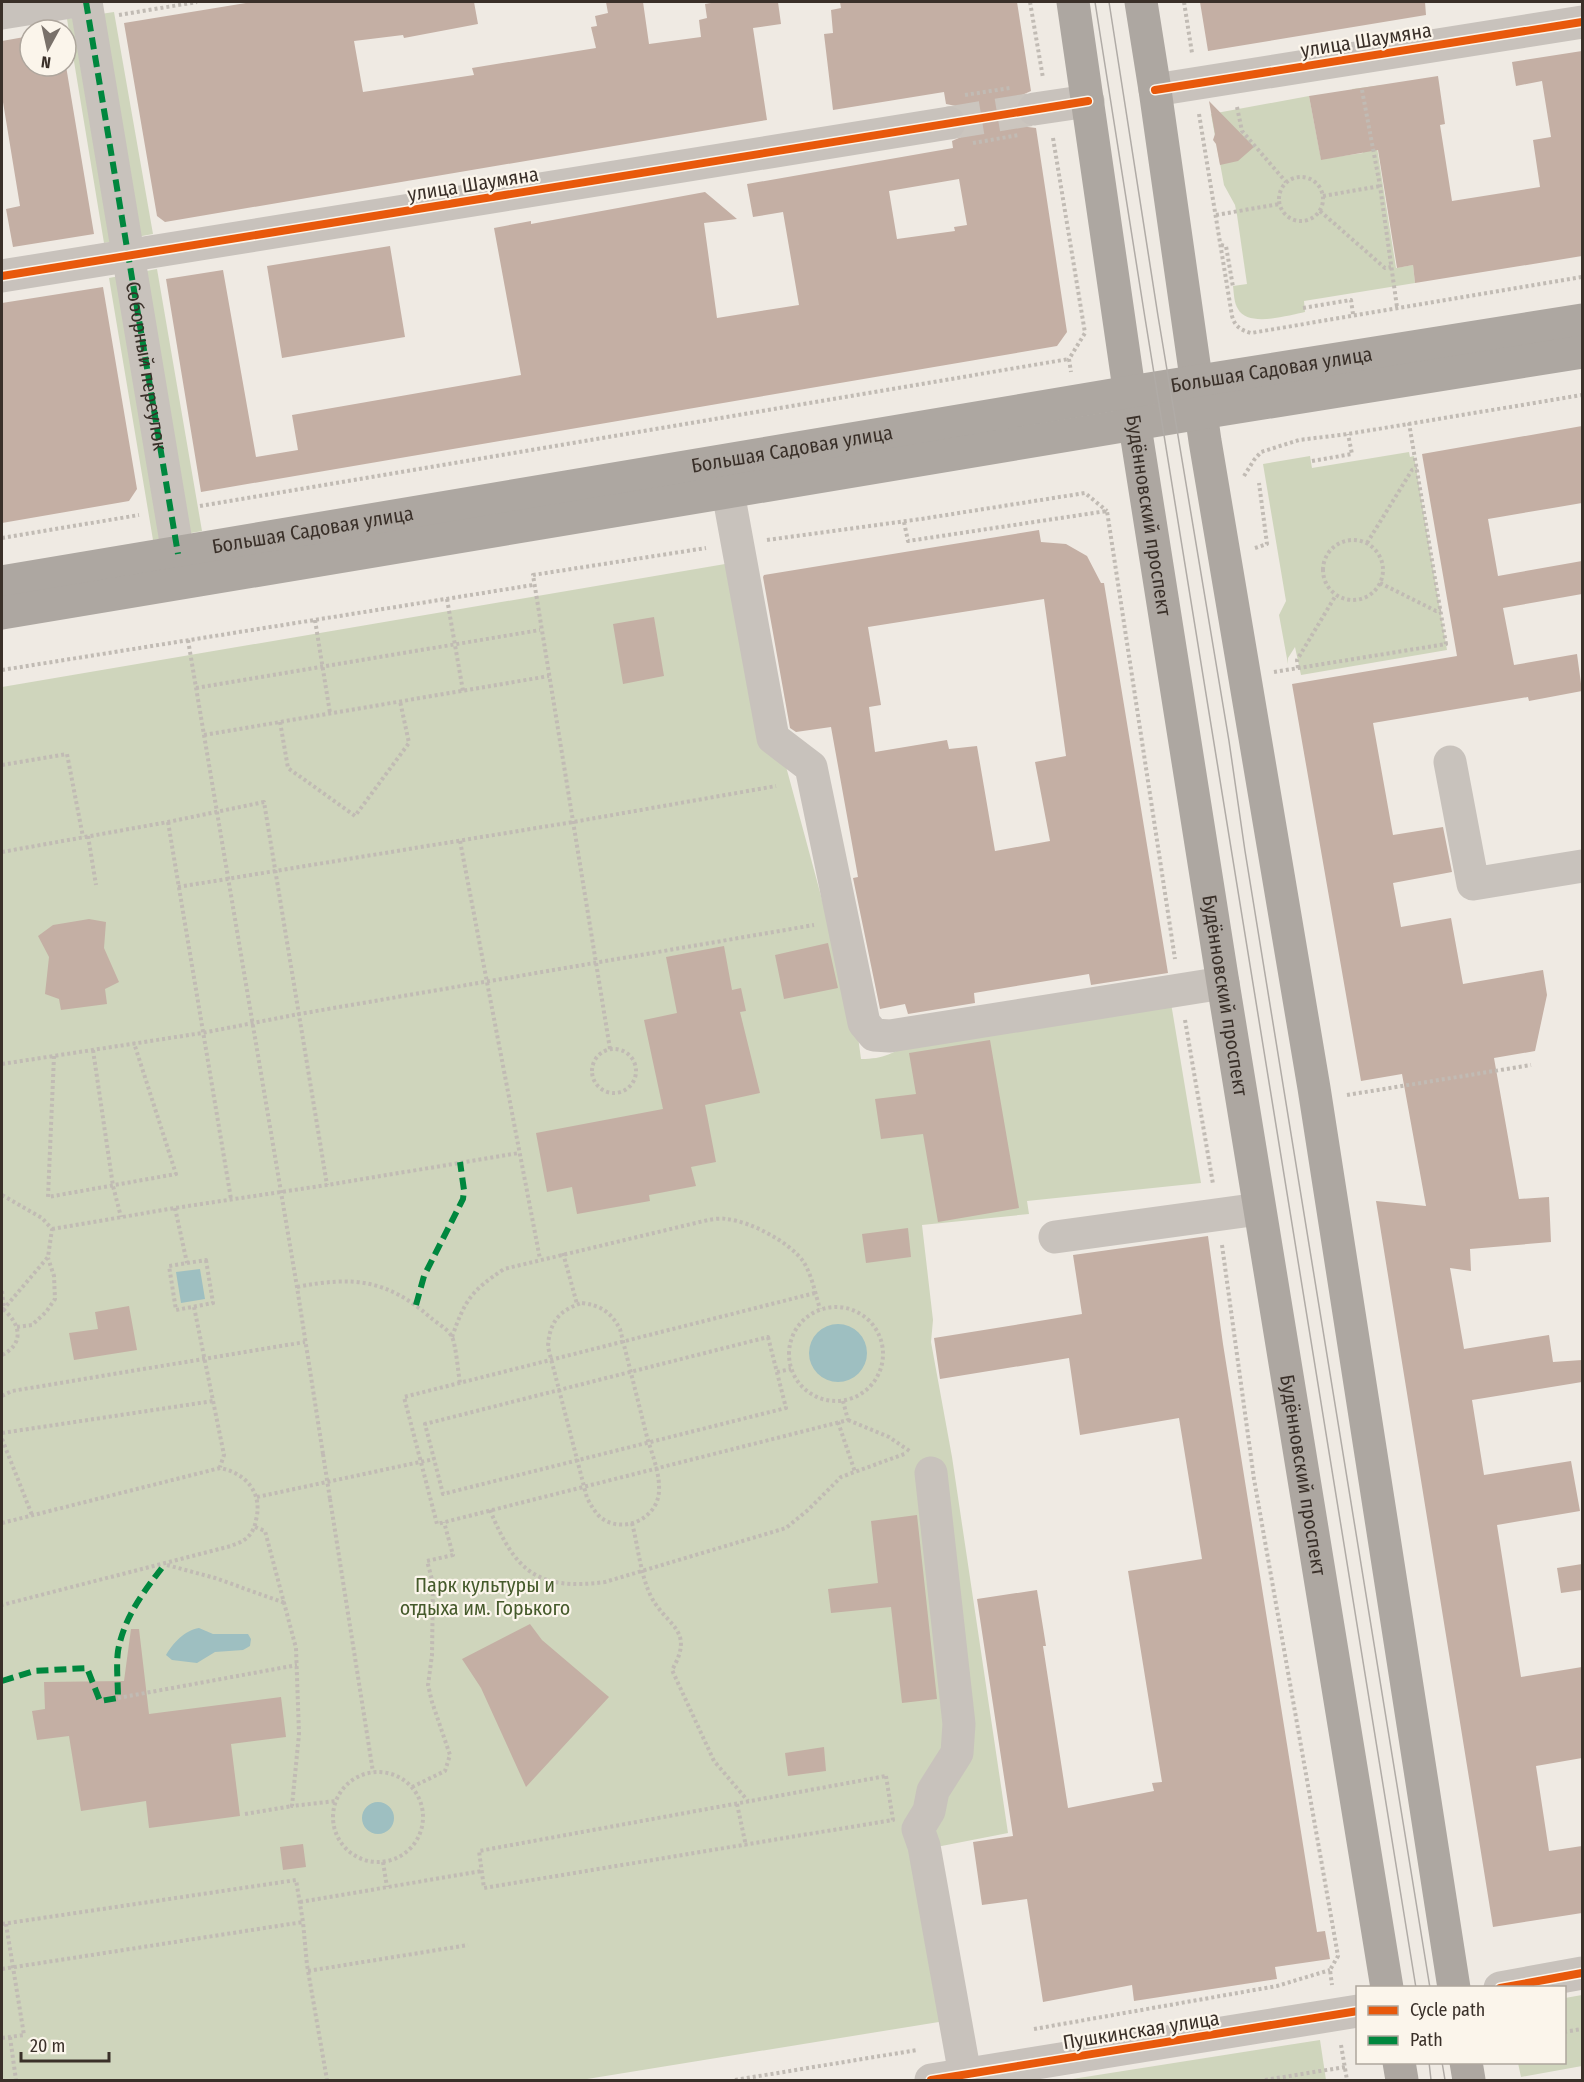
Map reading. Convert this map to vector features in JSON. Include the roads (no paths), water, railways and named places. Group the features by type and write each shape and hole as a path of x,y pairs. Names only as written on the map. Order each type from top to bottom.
{"main road":[{"name":"Будённовский проспект","path":"1072,2 1089,101 1130,392 1223,983 1387,1986"},
{"path":"1141,2 1199,397 1314,1088 1454,1986"},
{"name":"Большая Садовая улица","path":"2,613 1135,424 1199,397 1582,320"},
{"name":"Большая Садовая улица","path":"2,582 1130,392 1199,397 1582,352"},
{"path":"1399,2064 1402,2080"},
{"path":"1466,2064 1469,2080"}],"street":[{"path":"2,13 71,2"},
{"name":"Соборный переулок","path":"86,2 128,257 190,503 178,554"},
{"name":"улица Шаумяна","path":"1155,90 1582,22"},
{"path":"1032,109 1089,101"},
{"name":"улица Шаумяна","path":"2,276 956,121"},
{"path":"728,492 773,738 811,767 864,1023 874,1035 890,1036 1223,983"},
{"path":"1450,762 1473,885 1582,866"},
{"path":"1055,1237 1259,1209"},
{"path":"921,1462 959,1724 957,1753 933,1791 929,1811 918,1829 924,1846 965,2075"},
{"path":"1511,1986 1582,1973"},
{"name":"Пушкинская улица","path":"931,2080 1347,2013"}],"water":[{"path":"200,1269 205,1299 181,1303 176,1272"},
{"path":"832,1324 844,1324 859,1332 867,1347 867,1359 859,1374 844,1382 832,1382 817,1374 809,1359 809,1347 817,1332"},
{"path":"199,1628 213,1634 248,1634 251,1639 250,1646 243,1650 215,1652 197,1663 172,1660 166,1655 180,1638 189,1631"},
{"path":"378,1802 389,1807 394,1818 389,1829 378,1834 367,1829 362,1818 367,1807"}],"tunnel":[{"path":"949,123 1034,109"}],"tram line":[{"path":"1095,2 1416,1986"},
{"path":"1109,2 1430,1986"},
{"path":"1429,2064 1431,2080"},
{"path":"1442,2064 1445,2080"}],"park label":[{"name":"Парк культуры и отдыха им. Горького","path":"485,1596"}]}
